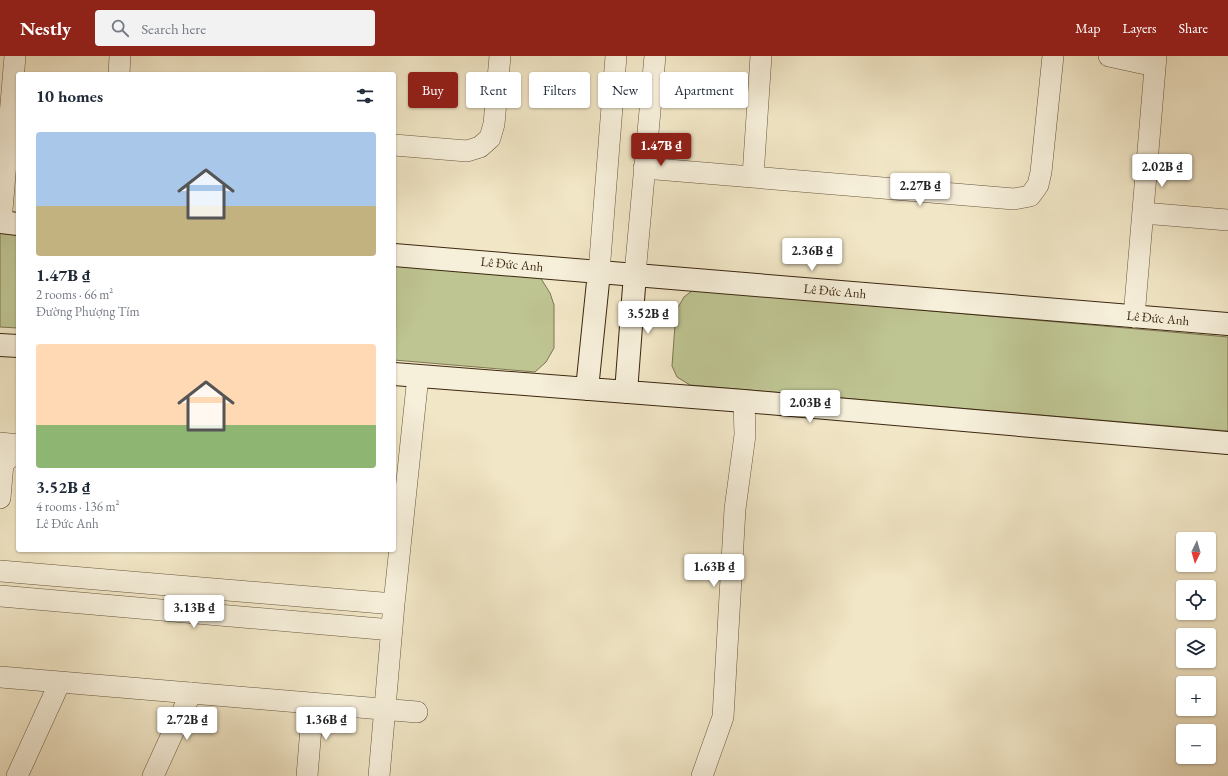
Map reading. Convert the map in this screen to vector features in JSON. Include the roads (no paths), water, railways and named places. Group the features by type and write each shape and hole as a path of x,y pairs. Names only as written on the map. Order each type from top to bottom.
{"street":[{"path":"6,223 9,112 15,56"},
{"path":"119,72 120,56"},
{"path":"396,145 467,151 480,147 490,138 494,124 500,56"},
{"path":"587,389 599,272 616,56"},
{"path":"626,392 654,56"},
{"path":"753,176 760,56"},
{"path":"644,168 1014,198 1030,196 1038,185 1042,172 1053,56"},
{"path":"1110,56 1156,61 1134,316"},
{"path":"1143,213 1228,220"},
{"name":"Lê Đức Anh","path":"396,255 1228,324"},
{"path":"0,345 16,346"},
{"path":"396,374 744,401 1228,444"},
{"path":"379,776 394,604 401,479 418,376"},
{"path":"702,776 723,717 736,509 745,435 744,401"},
{"path":"0,443 16,445"},
{"path":"0,498 7,458"},
{"path":"0,571 394,604"},
{"path":"0,596 392,630"},
{"path":"0,677 417,712"},
{"path":"17,776 60,682"},
{"path":"153,776 191,693"},
{"path":"307,776 313,704"},
{"path":"295,776 309,749"}]}
